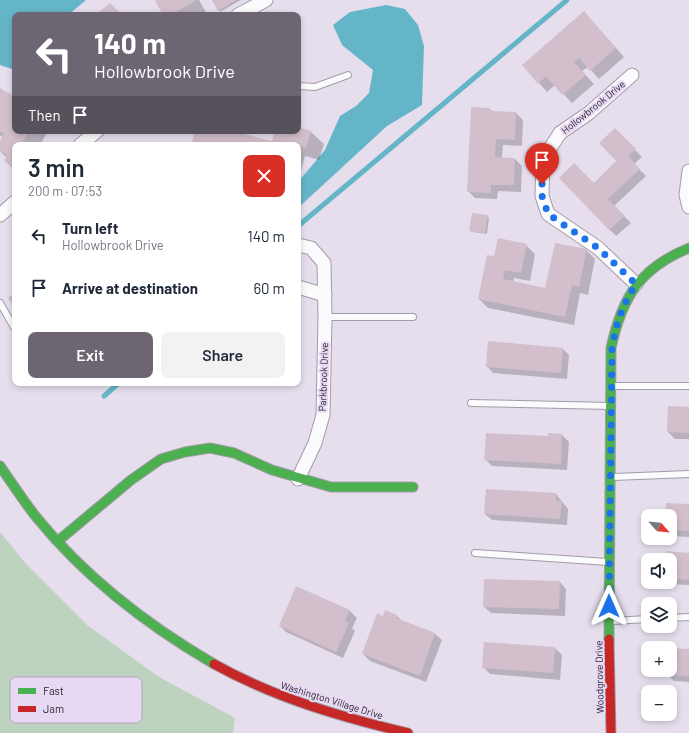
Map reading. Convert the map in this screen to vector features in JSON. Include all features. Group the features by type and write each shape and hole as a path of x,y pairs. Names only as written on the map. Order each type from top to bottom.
{"street":[{"path":"244,12 266,0"},
{"name":"Hollowbrook Drive","path":"632,75 589,113 560,133 543,159 542,196 548,214 598,248 636,284"},
{"path":"84,142 93,134"},
{"path":"689,171 686,195 689,207"},
{"name":"Parkbrook Drive","path":"298,479 315,443 323,415 325,317 324,263 312,248 301,246"},
{"name":"Woodgrove Drive","path":"611,733 609,562 612,348 616,324 625,300 636,284 664,259 689,248"},
{"path":"301,288 325,295"},
{"path":"58,541 137,476 161,459 185,452 210,448 234,454 298,479 331,487 413,487"},
{"name":"Washington Village Drive","path":"0,466 17,494 58,541 119,600 150,625 229,674 266,691 305,706 383,728 408,733"}],"lane":[{"path":"301,86 315,87 348,75"},
{"path":"0,303 12,324"},
{"path":"325,317 413,317"},
{"path":"612,386 689,386"},
{"path":"471,403 611,406"},
{"path":"610,478 689,474"},
{"path":"475,553 609,562"},
{"path":"677,618 689,617"},
{"path":"610,621 641,619"}],"green space":[{"path":"0,532 26,564 87,625 159,677 235,718 233,733 0,733"}],"water":[{"path":"0,0 86,0 72,12 12,12 12,69 0,65"},
{"path":"386,5 405,9 418,25 424,46 422,105 387,126 301,205 301,178 325,150 340,116 356,106 369,93 373,70 342,45 333,25 350,12"}],"building":[{"path":"212,0 236,0 218,11"},
{"path":"155,1 195,1 176,12 161,12"},
{"path":"110,3 119,12 99,12"},
{"path":"584,11 616,48 590,71 579,58 574,62 586,75 562,95 546,76 538,84 522,65"},
{"path":"0,88 12,95 12,134 27,134 22,142 12,142 12,166 4,161 7,155 0,151 0,141 4,134 0,132"},
{"path":"471,107 490,108 490,111 516,112 515,140 496,139 495,157 515,158 514,185 491,185 491,193 467,192"},
{"path":"301,128 311,131 306,148 301,146 301,142 192,142 194,134 243,134 272,141 274,134 301,134"},
{"path":"615,128 636,149 628,156 640,169 608,199 625,216 609,230 559,178 574,163 594,183 616,161 599,143"},
{"path":"472,213 488,215 485,233 469,231"},
{"path":"498,238 527,244 521,273 505,270 503,279 545,288 555,243 587,249 579,287 572,285 565,317 478,299 487,255 494,256"},
{"path":"12,295 12,304 8,298"},
{"path":"488,341 563,348 561,373 486,367"},
{"path":"668,406 689,407 689,433 667,432"},
{"path":"486,433 548,436 548,433 562,434 561,464 484,460"},
{"path":"486,489 556,493 556,501 562,501 560,519 484,514"},
{"path":"666,503 689,504 689,531 677,530 677,509 666,509"},
{"path":"666,551 689,553 689,580 677,579 677,553 666,553"},
{"path":"484,579 560,581 559,609 483,607"},
{"path":"296,586 350,610 345,621 349,623 336,652 279,626"},
{"path":"385,610 397,615 396,618 435,633 420,676 362,654 377,613 383,616"},
{"path":"484,642 555,647 553,673 482,668"},
{"path":"677,648 689,649 689,676 677,675"}],"waterway":[{"path":"301,223 567,0"},
{"path":"104,396 116,386"}],"traffic: fast":[{"path":"609,639 611,348 621,314 636,286 658,265 689,248"},
{"path":"58,541 131,480 161,459 185,452 210,448 234,453 272,470 331,487 413,487"},
{"path":"0,466 37,518 76,561 119,599 141,616 189,649 214,664"}],"traffic: jam":[{"path":"609,639 611,733"},
{"path":"214,664 285,697 333,713 408,733"}],"route":[{"path":"542,184 542,196 548,214 598,248 636,284 625,300 616,324 612,348 609,606"}]}
